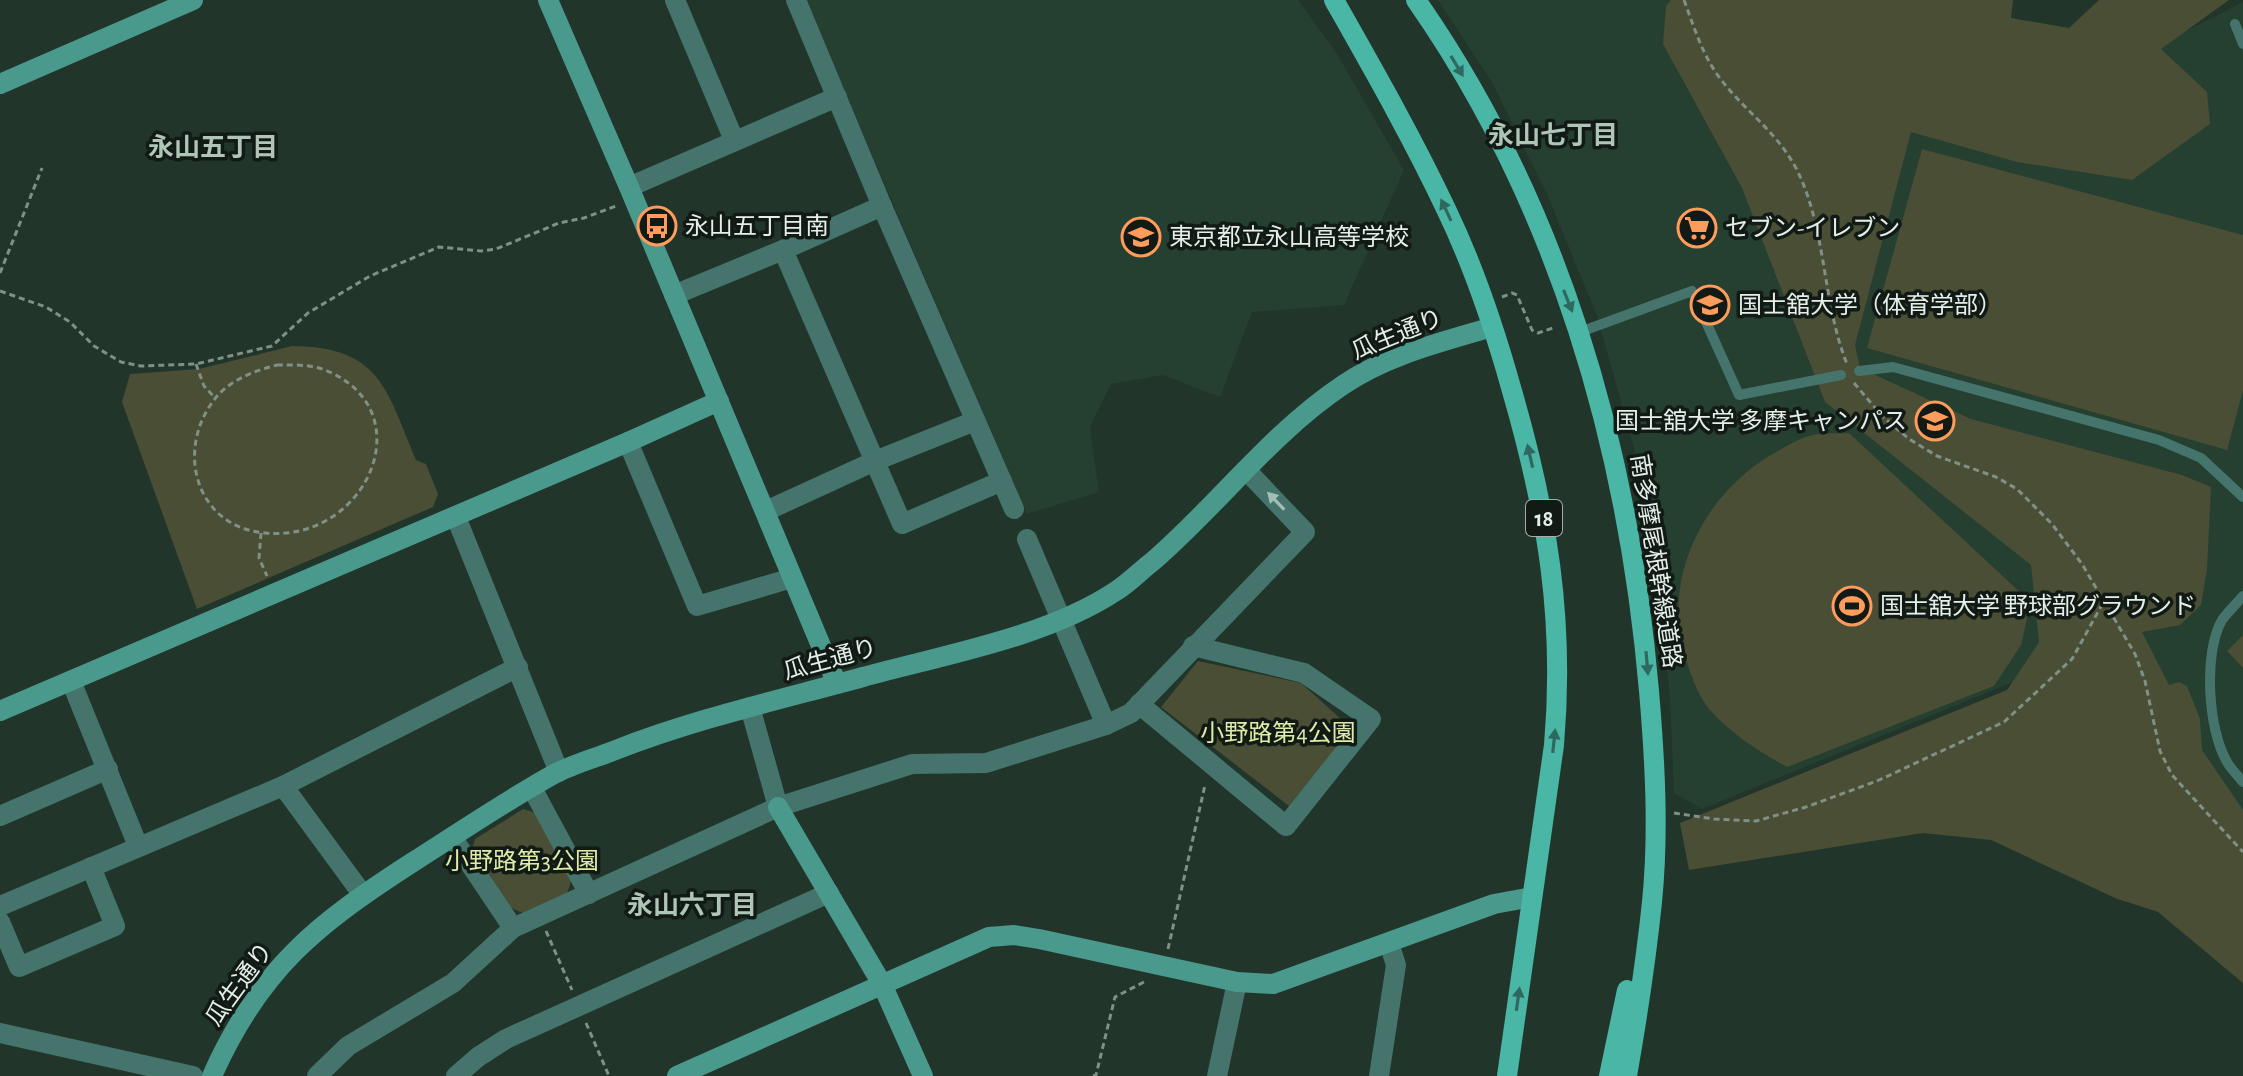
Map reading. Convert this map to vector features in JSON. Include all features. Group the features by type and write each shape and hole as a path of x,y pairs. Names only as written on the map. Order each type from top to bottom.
{"main road":[{"path":"1324,0 1360,47"},
{"name":"18","path":"1334,0 1446,210 1492,327 1529,448 1548,541 1555,602 1558,698 1549,783 1507,1076"},
{"name":"南多摩尾根幹線道路","path":"1416,0 1468,83 1526,198 1613,449 1638,584 1654,768 1652,902 1627,1076"},
{"path":"1609,1076 1629,977 1652,902"}],"street":[{"path":"0,84 193,0"},
{"path":"548,0 625,196 674,295 837,684"},
{"path":"675,0 734,140"},
{"path":"796,0 1014,509"},
{"path":"625,196 734,140 837,97"},
{"path":"674,295 882,206"},
{"path":"783,250 902,524 1002,481"},
{"name":"瓜生通り","path":"212,1076 227,1042 271,977 326,921 452,837 559,772 647,738 1062,620 1117,591 1174,543 1311,409 1346,383 1411,351 1492,327"},
{"path":"0,711 719,401"},
{"path":"766,511 875,461 975,421"},
{"path":"628,442 697,606 792,578"},
{"path":"317,1076 348,1046 453,983 513,928 778,807 912,764 986,763 1106,725 1131,713 1305,532 1247,471"},
{"path":"456,517 559,772"},
{"path":"1027,539 1106,725"},
{"path":"1139,704 1286,826 1371,719 1304,673 1193,646"},
{"path":"0,906 283,786 518,667"},
{"path":"71,681 138,846"},
{"path":"750,707 778,807 882,984 923,1076"},
{"path":"0,816 108,769"},
{"path":"283,786 363,895"},
{"path":"532,788 589,894"},
{"path":"452,837 513,928"},
{"path":"0,922 19,967 115,926 91,867"},
{"path":"456,1076 506,1039 829,893"},
{"path":"677,1076 989,937 1014,935 1237,982 1273,984 1494,904 1532,897"},
{"path":"1379,1076 1396,965 1389,943"},
{"path":"1217,1076 1237,982"},
{"path":"0,1033 193,1076"}],"lane":[{"path":"2235,24 2243,44"},
{"path":"1572,328 1692,291 1739,395 1841,375"},
{"path":"1859,371 1893,367 2159,440 2201,458 2243,497"},
{"path":"2243,596 2222,621 2216,635 2211,675 2214,724 2227,761 2243,782"}],"path":[{"path":"1684,0 1708,60 1727,87 1785,148 1803,184 1817,225 1843,356 1855,385 1882,416 1909,439 1937,456 1996,477 2026,497 2068,543 2135,654 2145,681 2160,751 2172,775 2243,852"},
{"path":"0,273 42,168"},
{"path":"0,291 46,307 70,322 94,346 121,362 141,366 196,364 272,346 308,313 370,276 439,247 481,251 496,249 559,223 584,218 625,196"},
{"path":"1512,293 1517,295 1532,330 1538,333 1572,328"},
{"path":"196,364 204,386 215,398"},
{"path":"277,365 324,369 358,393 371,410 376,430 376,454 369,478 357,497 324,523 303,531 261,533 237,525 216,512 203,495 193,458 195,439 215,398 253,371 277,365"},
{"path":"261,533 259,558 270,582"},
{"path":"1672,813 1756,821 1877,781 2004,722 2072,659 2104,601"},
{"path":"1093,1076 1096,1075 1115,997 1155,977 1165,965 1207,776"}],"shaded area":[{"name":"東京都立永山高等学校","path":"805,0 1298,0 1337,54 1404,170 1344,305 1252,312 1220,397 1163,375 1111,384 1090,427 1099,492 1027,514"},
{"name":"国士舘大学 多摩キャンパス","path":"1438,0 1680,0 2166,41 2243,2 2243,833 2055,665 1702,809 1674,793 1670,698 1659,587 1639,466 1597,316 1547,194 1493,84"}],"green space":[{"path":"1671,0 2013,0 2011,18 2069,28 2099,0 2229,0 2161,49 2207,92 2210,124 2132,180 2017,162 1911,132 1855,345 1860,368 1971,419 2182,475 2211,487 2207,569 2201,605 2180,625 2142,632 2169,685 2179,682 2187,686 2200,719 2202,750 2243,810 2243,983 2158,912 2115,898 1991,840 1923,833 1689,870 1680,823 2007,690 2039,642 2031,565 1825,402 1742,188 1663,44 1666,6"},
{"path":"1922,149 2243,235 2243,391 2227,450 1867,348"},
{"path":"292,346 321,348 344,354 376,376 387,393 416,460 426,464 438,494 433,507 197,609 122,402 130,374 199,369"},
{"name":"国士舘大学 野球部グラウンド","path":"1849,433 2022,594 2027,619 2021,645 1994,686 1787,767 1736,734 1717,718 1701,698 1688,665 1680,630 1679,600 1683,572 1706,518 1724,494 1745,474 1769,456 1802,439 1813,435"},
{"path":"2243,635 2243,668 2227,651"},
{"name":"小野路第4公園","path":"1198,661 1301,683 1352,729 1289,806 1161,707"},
{"name":"小野路第3公園","path":"523,809 536,813 572,879 567,893 523,913 511,908 472,849 475,839"}],"place":[{"name":"永山五丁目南","path":"657,226"},
{"name":"セブン-イレブン","path":"1697,228"},
{"name":"東京都立永山高等学校","path":"1141,237"},
{"name":"国士舘大学（体育学部）","path":"1710,305"},
{"name":"国士舘大学 多摩キャンパス","path":"1935,421"},
{"name":"国士舘大学 野球部グラウンド","path":"1852,606"}],"district":[{"name":"永山七丁目","path":"1553,135"},
{"name":"永山五丁目","path":"213,147"},
{"name":"永山六丁目","path":"692,905"}]}
